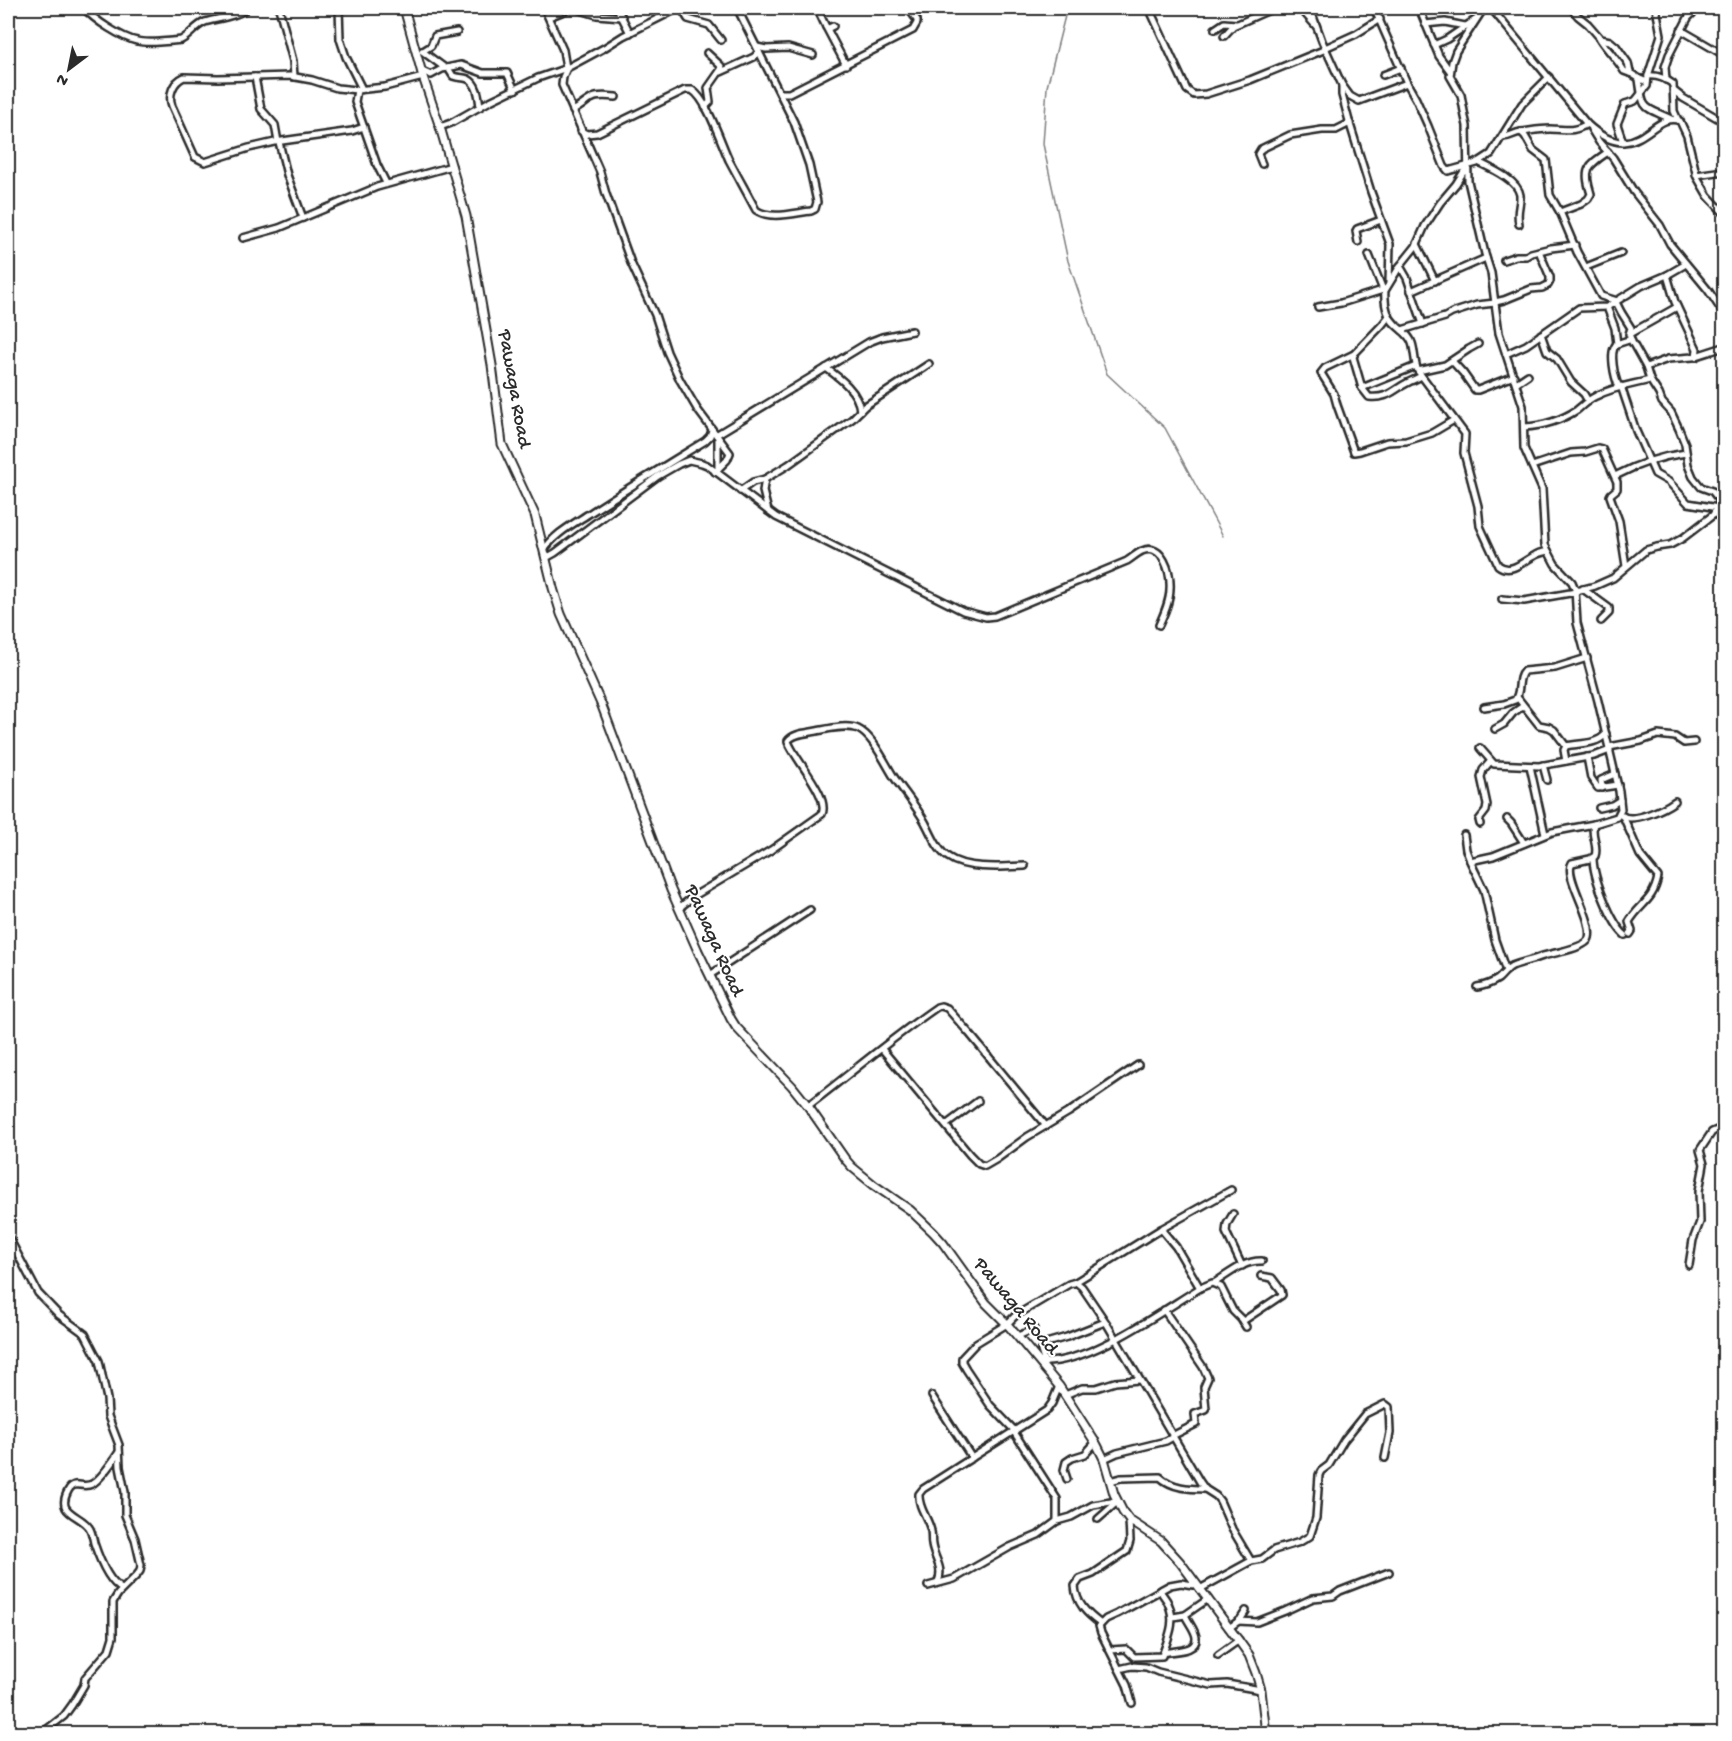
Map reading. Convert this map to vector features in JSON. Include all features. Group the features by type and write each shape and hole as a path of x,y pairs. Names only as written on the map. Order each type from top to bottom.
{"main road":[{"name":"Pawaga Road","path":"404,8 419,49 422,74 466,216 492,365 504,452 535,515 561,614 602,706 679,908 736,1028 792,1086 845,1159 861,1175 910,1210 926,1225 943,1243 984,1301 1042,1362 1096,1443 1104,1459 1116,1502 1123,1512 1129,1520 1161,1541 1239,1640 1254,1666 1261,1690 1266,1734"}],"street":[{"path":"84,8 106,26 139,42 182,40 188,37 199,24 226,15 241,13 247,8"},
{"path":"279,8 293,61 294,77"},
{"path":"339,8 340,39 360,89 355,102 376,165 386,183"},
{"path":"544,8 563,50 567,68 562,84"},
{"path":"549,17 573,8 592,14 622,17"},
{"path":"616,8 630,33"},
{"path":"440,127 459,120 480,107 549,73 567,68 680,8 688,18 709,25 721,40"},
{"path":"581,131 587,134 597,133 689,89 696,92 705,107 729,160 756,210 767,215 815,209 817,202 809,165 794,122 737,8"},
{"path":"817,8 829,26 846,64"},
{"path":"780,93 789,93 913,30 917,20 908,8"},
{"path":"1149,8 1187,90 1194,95 1206,94 1250,80 1326,49 1380,19"},
{"path":"1224,36 1236,24 1270,8"},
{"path":"1300,8 1317,28"},
{"path":"1310,8 1326,49 1350,96 1359,101 1407,82"},
{"path":"1374,8 1448,171 1478,162 1491,154 1522,104 1549,77"},
{"path":"1419,8 1439,56 1450,71"},
{"path":"1484,8 1456,51 1450,76 1461,95 1467,126 1467,166 1473,206 1491,273 1499,333 1523,406 1524,448 1542,489 1544,538 1548,551 1572,582 1576,591 1577,623 1610,749 1618,785 1621,815 1640,855 1658,877 1650,899 1629,922 1632,931 1628,935 1616,924 1594,871 1593,858 1596,849 1592,828 1594,824"},
{"path":"1491,8 1588,124 1634,192 1660,225 1670,244 1725,314"},
{"path":"1571,8 1599,37 1616,46 1628,63 1630,73 1639,79 1666,80 1672,84 1675,120"},
{"path":"1623,142 1618,121 1624,104 1635,101 1647,87 1661,35 1656,8"},
{"path":"1649,78 1658,74 1666,63 1688,18 1698,8"},
{"path":"1434,45 1477,19"},
{"path":"1425,24 1439,21 1465,26"},
{"path":"1215,29 1224,23 1236,24"},
{"path":"1682,30 1725,55"},
{"path":"419,49 431,46 435,36 458,32"},
{"path":"758,49 788,48 813,56"},
{"path":"419,49 447,68 453,76 466,78 473,83 479,95 480,107"},
{"path":"719,73 754,57 758,49"},
{"path":"705,107 711,102 708,88 722,66 707,53"},
{"path":"1666,63 1666,80"},
{"path":"364,127 249,148 211,161 201,161 195,157 171,103 171,91 180,78 184,77 294,77 337,88 385,87 422,74 431,75 461,65 483,73 507,73 515,90"},
{"path":"1383,75 1401,68"},
{"path":"549,73 562,84 600,172 631,263 655,315 667,352 680,380 697,409 730,453 727,460 716,471"},
{"path":"255,77 261,109 275,125 287,175 303,218"},
{"path":"1639,79 1643,103 1647,108 1675,120 1687,136 1696,175 1708,196 1724,214"},
{"path":"1342,84 1342,95 1350,123 1391,247 1389,283"},
{"path":"1674,91 1725,122"},
{"path":"573,111 597,95 616,97"},
{"path":"1588,124 1606,137 1623,142 1635,140 1652,129 1675,120"},
{"path":"1262,164 1259,151 1290,135 1336,130 1350,123"},
{"path":"1502,137 1507,138 1521,132 1553,129 1571,131 1588,124"},
{"path":"1521,132 1533,150 1546,160 1550,195 1602,297 1616,302 1631,328 1630,336 1650,380 1676,422 1685,444 1688,465 1694,478 1701,487 1712,491 1719,505"},
{"path":"1560,212 1588,199 1591,194 1586,177 1587,171 1592,164 1608,152"},
{"path":"1478,162 1507,178 1518,190 1520,194 1517,211 1519,224"},
{"path":"243,238 272,231 386,183 452,166"},
{"path":"1318,307 1341,303 1384,290 1417,244 1425,226 1467,166"},
{"path":"1696,175 1725,171"},
{"path":"1358,243 1357,229 1381,220"},
{"path":"1417,244 1435,281"},
{"path":"1504,260 1575,245"},
{"path":"1402,330 1445,318 1452,313 1477,305 1504,300 1548,285 1550,277 1539,251"},
{"path":"1586,267 1621,253"},
{"path":"1369,255 1384,290 1389,316 1412,342 1418,371 1465,434 1464,453 1478,506 1480,526 1498,565 1505,568 1518,566 1533,556 1548,551"},
{"path":"1411,291 1486,258"},
{"path":"1506,354 1579,308 1607,308 1647,283 1686,264"},
{"path":"1400,266 1407,278 1423,324"},
{"path":"1667,275 1677,307 1697,349 1696,357"},
{"path":"1677,307 1617,344 1614,350 1616,380 1654,474 1669,482 1686,502 1699,506 1719,505"},
{"path":"1607,308 1615,328 1617,344"},
{"path":"1389,316 1354,354 1325,368 1321,373 1334,394 1354,452 1387,442 1406,441 1432,433 1454,420"},
{"path":"717,436 869,342 912,331"},
{"path":"1541,334 1548,352 1557,360 1571,382 1588,401"},
{"path":"1362,388 1418,371 1441,367 1478,344"},
{"path":"1646,367 1668,359 1696,357 1725,347"},
{"path":"1354,354 1353,362 1362,388 1369,397 1394,392 1418,371"},
{"path":"1452,361 1477,391 1514,376"},
{"path":"740,491 788,465 873,401 929,364"},
{"path":"826,368 851,389 860,405 860,411"},
{"path":"1516,383 1528,375"},
{"path":"1524,427 1552,423 1569,415 1596,396 1620,387 1650,380"},
{"path":"545,555 547,545 580,520 705,441 712,430"},
{"path":"716,471 717,436"},
{"path":"1532,466 1571,453 1600,448 1603,451 1617,482 1617,489 1611,494 1610,499 1619,520 1626,566"},
{"path":"1615,476 1650,462 1686,453"},
{"path":"545,555 619,506 652,480 689,460 702,463 716,471 768,513 963,611 986,617 995,616 1127,561 1143,550 1159,552 1170,583 1167,602 1159,625"},
{"path":"765,479 763,491 768,513"},
{"path":"1502,599 1528,601 1576,591 1609,580 1646,550 1677,542 1706,522 1725,494"},
{"path":"1583,589 1609,608 1609,613 1601,621"},
{"path":"1484,707 1515,700 1520,689 1519,677 1524,671 1555,668 1587,658"},
{"path":"1517,697 1539,725 1554,730 1566,746"},
{"path":"1496,729 1523,706"},
{"path":"679,908 694,896 771,850 822,813 825,807 819,794 801,762 791,750 788,741 795,735 822,730 852,728 862,731 918,810 941,851 950,858 979,866 1025,866"},
{"path":"1566,746 1593,742 1606,734"},
{"path":"1480,748 1494,764 1530,766 1601,755 1610,749 1658,735 1675,736 1684,743 1694,742"},
{"path":"1566,746 1564,750 1566,761"},
{"path":"1587,757 1592,782 1598,788 1618,785"},
{"path":"1480,824 1479,820 1486,811 1487,805 1481,777 1490,762"},
{"path":"1543,765 1548,780"},
{"path":"1530,766 1545,834"},
{"path":"1602,788 1601,780 1615,774"},
{"path":"1599,808 1612,805 1620,800"},
{"path":"1621,815 1634,818 1676,801"},
{"path":"1470,861 1493,856 1545,834 1594,824 1621,815"},
{"path":"1507,819 1524,843"},
{"path":"1464,835 1470,861 1484,890 1495,940 1506,971"},
{"path":"1477,987 1494,982 1511,967 1587,943 1589,931 1569,868 1572,863 1593,858"},
{"path":"710,975 810,910"},
{"path":"808,1106 901,1032 937,1007 944,1006 1046,1126"},
{"path":"882,1049 970,1155 979,1164 985,1166 1138,1065"},
{"path":"946,1125 978,1101"},
{"path":"1689,1265 1693,1240 1700,1222 1699,1199 1704,1167 1700,1150 1712,1132 1725,1126"},
{"path":"1057,1521 1057,1499 1014,1432 990,1405 962,1362 962,1358 976,1343 1007,1324 1015,1316 1231,1190"},
{"path":"1233,1214 1227,1224 1226,1232 1242,1266"},
{"path":"1161,1229 1176,1247 1200,1288"},
{"path":"8,1236 38,1293 59,1315 81,1330 101,1368 108,1416 119,1445 125,1492 125,1515 135,1539 141,1565 137,1575 115,1598 112,1605 113,1637 109,1650 85,1678 84,1685 64,1716 41,1734"},
{"path":"1105,1322 1046,1343 1041,1351 1042,1362 1064,1360 1087,1353 1115,1340 1200,1288 1242,1266 1254,1261 1262,1261"},
{"path":"1243,1321 1282,1295 1272,1278 1260,1276"},
{"path":"1074,1282 1082,1287 1105,1322 1205,1490"},
{"path":"1214,1282 1221,1287 1233,1311 1246,1327"},
{"path":"1104,1459 1117,1453 1166,1441 1196,1425 1195,1414 1206,1410 1204,1387 1208,1378 1164,1310"},
{"path":"1018,1336 1034,1329"},
{"path":"1065,1395 1079,1388 1096,1388 1115,1382 1139,1380"},
{"path":"938,1582 941,1570 932,1548 931,1530 920,1504 919,1494 923,1489 1047,1410 1059,1386"},
{"path":"932,1396 972,1458"},
{"path":"1132,1702 1129,1690 1099,1629 1106,1619 1174,1583 1198,1586 1251,1561 1258,1560 1274,1550 1300,1542 1310,1536 1316,1518 1319,1474 1329,1465 1344,1440 1365,1414 1387,1404 1390,1433 1385,1458"},
{"path":"1067,1479 1064,1470 1066,1462 1085,1454 1096,1443"},
{"path":"119,1451 95,1481 89,1485 74,1484 71,1486 64,1502 68,1511 90,1528 98,1555 109,1576 123,1589"},
{"path":"1110,1481 1121,1478 1160,1477 1166,1483 1177,1487 1205,1490 1216,1496 1251,1561"},
{"path":"928,1586 954,1580 1010,1547 1038,1535 1057,1521 1071,1517 1093,1505 1116,1502"},
{"path":"1098,1519 1116,1502"},
{"path":"1101,1624 1084,1611 1075,1586 1080,1579 1092,1574 1127,1551 1130,1541 1129,1520"},
{"path":"1238,1621 1254,1622 1264,1619 1313,1598 1333,1596 1340,1591 1389,1572"},
{"path":"1110,1650 1126,1649 1131,1655 1137,1657 1162,1656 1172,1628 1173,1617 1168,1602 1160,1590"},
{"path":"1173,1617 1185,1615 1208,1599"},
{"path":"1229,1628 1246,1611"},
{"path":"1163,1653 1189,1648 1195,1642 1196,1637 1185,1615"},
{"path":"1218,1655 1239,1640"},
{"path":"1119,1669 1129,1666 1146,1667 1211,1685 1232,1684 1261,1690"}],"waterway":[{"path":"1067,8 1047,87 1043,144 1068,261 1107,374 1165,428 1223,536"}]}
